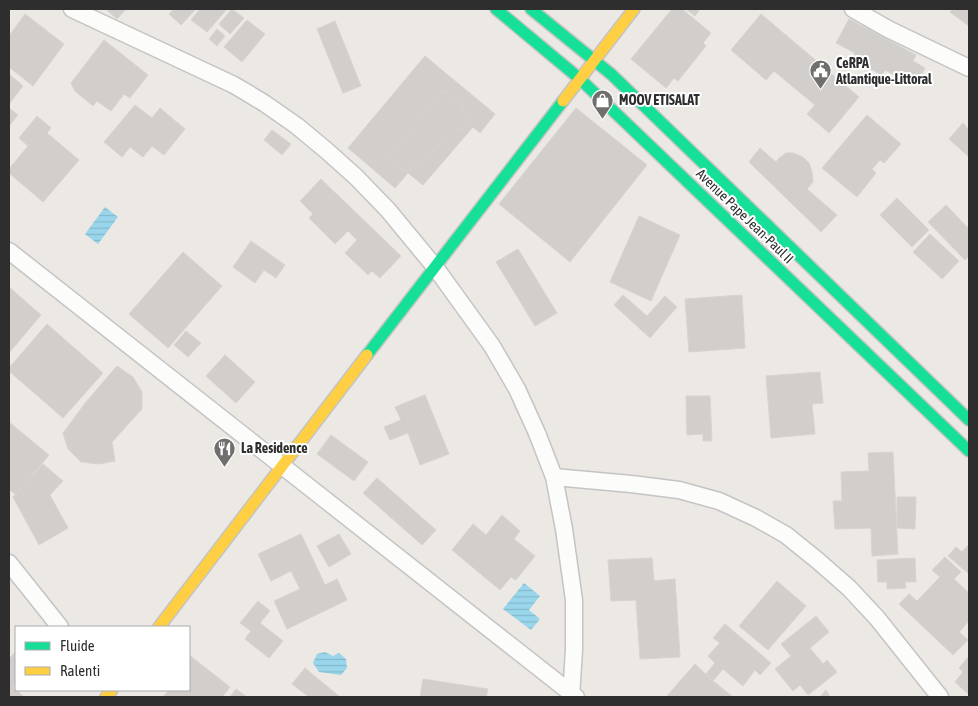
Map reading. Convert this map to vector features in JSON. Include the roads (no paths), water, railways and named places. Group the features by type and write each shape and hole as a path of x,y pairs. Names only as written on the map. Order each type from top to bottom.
{"main road":[{"name":"Avenue Pape Jean-Paul II","path":"496,9 580,79 969,451"},
{"name":"Avenue Pape Jean-Paul II","path":"531,9 618,81 969,420"},
{"path":"160,626 634,9"}],"street":[{"path":"72,9 234,85 277,112 328,150 388,210 435,268 492,346 517,389 554,477 564,529 574,600 573,696"},
{"path":"853,9 969,68"},
{"path":"9,251 573,696"},
{"path":"554,477 679,490 720,501 786,535 848,588 877,618 940,697"},
{"path":"9,563 59,626"}],"water":[{"path":"105,207 118,217 98,244 85,234"},
{"path":"524,583 540,596 529,610 540,619 531,630 503,609"},
{"path":"325,652 333,656 339,653 346,659 347,668 341,675 319,672 313,663 317,654"}],"place":[{"name":"CeRPA Atlantique-Littoral","path":"820,90"},
{"name":"MOOV ETISALAT","path":"603,119"},
{"name":"La Residence","path":"225,467"}]}
